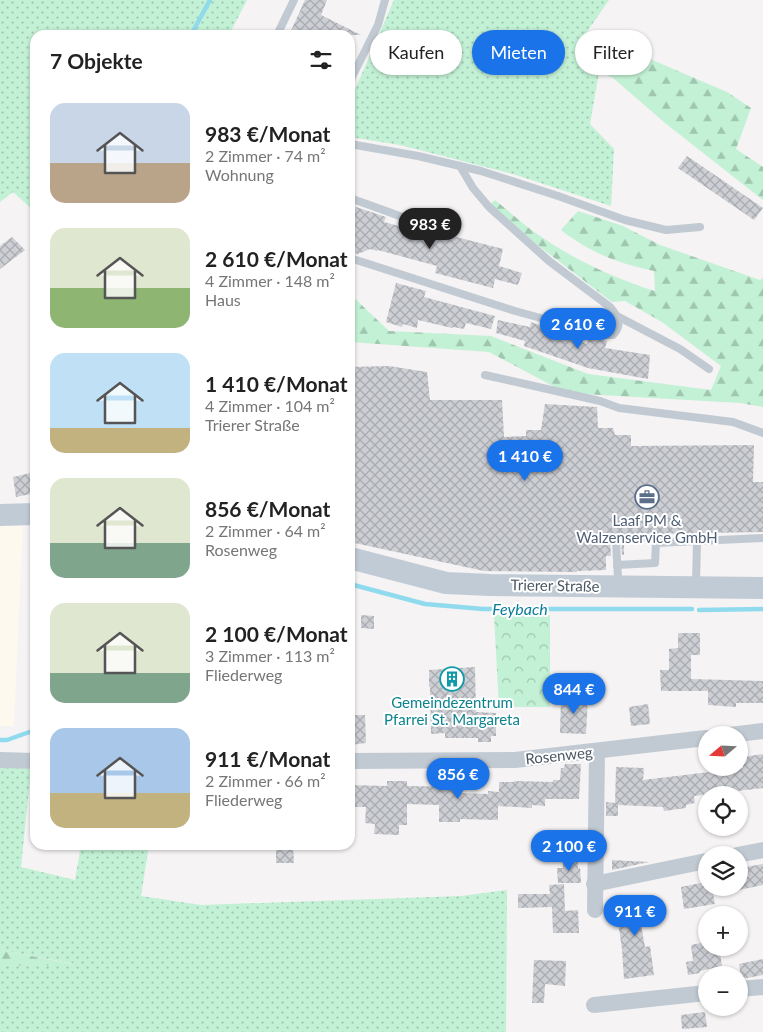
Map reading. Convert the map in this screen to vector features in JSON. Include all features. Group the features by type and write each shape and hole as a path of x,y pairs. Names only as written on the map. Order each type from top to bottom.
{"main road":[{"path":"0,515 30,514"},
{"name":"Trierer Straße","path":"355,559 446,583 490,586 615,576 696,588 763,588"}],"street":[{"path":"748,733 763,731"},
{"name":"Rosenweg","path":"355,761 515,760 698,739"},
{"path":"595,910 597,751"},
{"path":"0,760 30,761"},
{"path":"748,853 763,850"},
{"path":"594,884 698,863"},
{"path":"748,988 763,987"},
{"path":"594,1005 698,994"}],"lane":[{"path":"279,30 294,0"},
{"path":"355,71 378,25 386,0"},
{"path":"355,145 418,156 460,166 558,196 625,220 666,230 700,227"},
{"path":"460,166 473,188 489,207 549,261 610,307 618,316 680,349 709,369"},
{"path":"355,200 433,228"},
{"path":"355,260 516,311 603,335 613,335 617,331 620,324 618,316"},
{"path":"485,375 600,401 619,408 733,422 763,433"},
{"path":"616,541 615,576 655,563 656,543 763,538"},
{"path":"696,588 697,541"}],"shaded area":[{"path":"23,525 14,726 0,726 0,526"}],"green space":[{"path":"0,0 247,0 232,30 30,30 30,207 13,192 0,202"},
{"path":"394,0 609,0 588,30 575,30 575,75 598,75 590,124 614,149 611,206 513,174 400,145 355,138 355,90 370,55 370,75 462,75 462,30 381,30"},
{"path":"652,60 727,92 751,108 736,149 763,167 763,200 665,123 610,75 652,75"},
{"path":"495,200 531,230 579,260 609,274 655,291 654,271 605,256 583,245 561,230 578,211 623,226 660,245 760,280 763,278 763,407 740,403 566,393 489,352 355,342 355,299 389,331 491,336 588,374 711,390 721,366 662,322 625,301 612,302 535,243 490,204"},
{"path":"494,615 550,615 550,707 499,707"},
{"path":"0,766 30,769 21,867 75,880 80,850 148,850 141,896 201,905 461,896 507,890 506,1032 0,1032 0,966 75,964 0,950"},
{"path":"0,950 78,965 0,966"}],"building":[{"path":"305,0 327,0 321,15 351,30 291,30"},
{"path":"687,156 763,208 754,220 678,168"},
{"path":"355,207 386,217 384,222 436,236 437,232 503,249 499,266 522,273 518,285 495,279 493,288 435,273 437,266 378,250 370,249 358,254 355,253"},
{"path":"12,237 25,250 0,269 0,246"},
{"path":"396,283 426,291 424,297 495,316 491,329 466,323 464,329 418,320 417,328 403,324 402,327 386,322"},
{"path":"596,314 611,319 610,329 592,326"},
{"path":"498,320 530,327 531,322 587,344 589,337 607,341 605,348 650,355 648,379 588,368 524,346 525,341 496,333"},
{"path":"389,366 427,372 430,400 502,400 504,437 526,436 526,430 541,430 545,404 597,407 598,428 613,428 615,435 631,435 631,446 754,445 753,482 763,482 763,532 648,534 647,541 624,541 624,555 622,555 621,538 615,535 610,541 611,556 606,556 606,570 577,572 484,571 355,543 355,367"},
{"path":"30,473 30,494 16,497 13,477"},
{"path":"361,615 374,616 374,629 361,628"},
{"path":"678,633 700,633 700,655 691,655 691,679 763,681 763,703 736,703 736,707 708,705 708,691 661,691 660,670 669,670 669,649 678,648"},
{"path":"475,667 476,712 496,713 496,736 491,736 491,742 478,742 478,738 445,738 445,733 431,734 429,670"},
{"path":"588,697 586,734 560,733 561,698"},
{"path":"648,704 650,724 631,726 629,707"},
{"path":"355,715 365,715 366,743 355,744"},
{"path":"763,754 763,788 748,790 748,786 698,786 698,796 694,796 695,803 686,805 686,808 664,811 663,807 618,805 618,816 606,816 606,802 615,803 616,767 644,768 643,780 698,773 698,776 748,776 748,756"},
{"path":"565,764 581,764 579,799 545,799 545,806 532,805 532,808 498,806 498,820 460,819 460,822 439,822 439,805 407,804 407,825 399,825 399,835 374,834 375,824 365,823 366,807 355,807 355,785 387,786 387,781 407,781 407,786 460,787 460,793 488,794 488,791 499,792 499,782 553,782 553,780 560,780 561,768 564,768"},
{"path":"276,850 293,850 294,863 276,863"},
{"path":"563,859 578,859 581,883 558,883 557,868 563,868"},
{"path":"612,860 649,862 612,870"},
{"path":"763,864 763,885 748,888 748,866"},
{"path":"564,884 565,911 578,910 579,933 553,933 552,907 518,908 518,894 550,894 549,885"},
{"path":"698,884 698,896 714,896 715,904 684,909 681,887"},
{"path":"652,895 654,911 639,914 645,947 650,946 654,975 624,979 615,902"},
{"path":"698,944 698,956 720,956 722,966 698,966 698,973 688,975 686,962 693,961 691,945"},
{"path":"763,959 763,975 748,978 748,966 739,966 739,964"},
{"path":"534,960 566,961 565,986 545,984 544,1003 532,1003"},
{"path":"698,1013 698,1016 706,1016 707,1027 682,1029 681,1015"}],"waterway":[{"path":"194,30 210,0"},
{"name":"Feybach","path":"355,585 425,604 483,609 692,609"},
{"name":"Feybach","path":"699,610 763,609"},
{"name":"Feybach","path":"0,740 7,740 30,732"}],"place":[{"name":"Laaf PM & Walzenservice GmbH","path":"647,497"},
{"name":"Gemeindezentrum Pfarrei St. Margareta","path":"452,679"}]}
